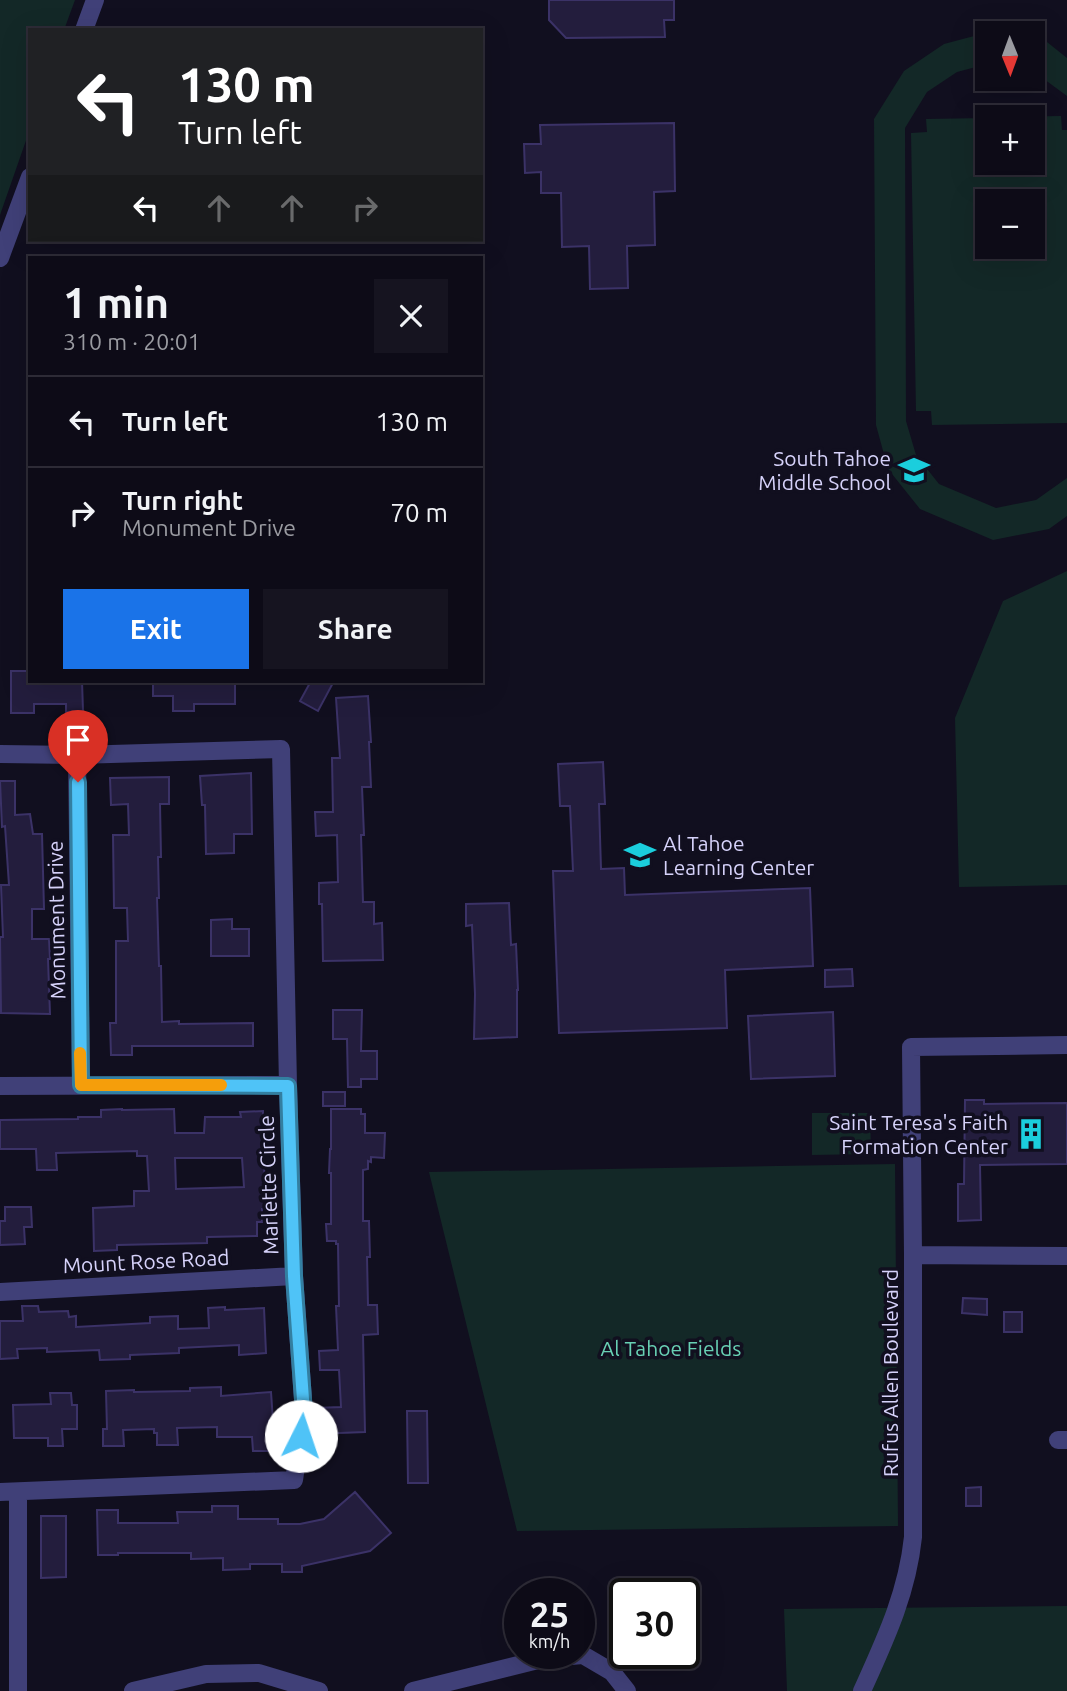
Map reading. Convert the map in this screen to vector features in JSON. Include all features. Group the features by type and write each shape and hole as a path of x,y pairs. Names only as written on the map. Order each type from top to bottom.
{"street":[{"path":"85,28 95,0"},
{"path":"0,258 28,182"},
{"name":"Marlette Circle","path":"0,754 77,755 281,749 294,1276 304,1413 294,1480 9,1492"},
{"name":"Monument Drive","path":"77,755 81,1085"},
{"name":"Rufus Allen Boulevard","path":"862,1691 898,1608 906,1582 911,1549 911,1047 1067,1045"},
{"path":"0,1087 288,1086"},
{"path":"913,1255 1067,1256"},
{"name":"Mount Rose Road","path":"0,1292 294,1276"},
{"path":"9,1492 18,1691"},
{"path":"414,1691 546,1658 583,1655 612,1672 627,1691"},
{"path":"133,1691 206,1674 259,1674 319,1691"}],"green space":[{"path":"0,0 75,0 65,28 28,28 28,135 0,215"},
{"path":"975,36 975,67 957,72 927,92 905,128 906,421 916,455 939,484 996,508 1036,500 1067,478 1067,516 1049,529 993,540 920,509 888,469 876,425 874,119 904,71 944,44"},
{"path":"1045,42 1067,58 1067,96 1045,80"},
{"path":"1045,116 1061,116 1062,130 1067,130 1067,423 932,425 931,411 916,411 911,133 927,132 926,119 975,118 975,175 1045,175"},
{"path":"1067,571 1067,885 959,887 955,718 1003,601"},
{"path":"812,1113 870,1113 871,1154 812,1155"},
{"name":"Al Tahoe Fields","path":"895,1164 898,1526 517,1531 429,1172"},
{"path":"1067,1606 1067,1691 787,1691 784,1609"}],"building":[{"path":"549,0 674,0 674,20 664,20 665,37 566,38 549,20"},
{"path":"674,123 675,191 654,192 655,245 627,246 628,288 590,289 589,246 562,247 561,193 541,193 541,172 525,173 524,144 541,144 540,125"},
{"path":"11,671 28,671 28,683 82,683 83,711 66,712 66,704 34,704 34,713 11,713"},
{"path":"153,683 235,683 235,704 194,704 194,711 173,711 173,696 153,696"},
{"path":"310,683 333,683 318,711 300,701"},
{"path":"368,696 371,787 362,787 363,902 374,902 374,924 382,923 383,960 323,961 319,883 338,882 337,835 316,836 315,812 333,812 332,758 340,758 336,698"},
{"path":"603,762 605,804 599,804 601,869 624,868 625,895 810,888 813,966 725,970 727,1028 559,1033 553,871 573,871 570,806 560,806 558,764"},
{"path":"251,773 252,834 234,834 234,853 206,854 205,805 202,805 200,776"},
{"path":"169,777 169,804 160,804 161,857 158,857 162,1022 253,1023 253,1046 132,1046 132,1055 111,1055 110,1023 116,1023 116,941 128,941 127,908 114,908 113,835 129,835 128,804 111,805 110,778"},
{"path":"0,781 15,781 15,815 30,814 33,834 42,834 44,909 32,909 32,939 49,939 50,1014 1,1013 1,885 9,885"},
{"path":"509,903 511,945 516,944 517,1037 474,1039 472,925 466,926 466,904"},
{"path":"232,919 232,929 249,929 249,956 211,956 211,920"},
{"path":"852,969 853,986 825,987 825,970"},
{"path":"333,1010 362,1010 361,1051 377,1051 377,1079 361,1079 361,1087 348,1087 347,1039 333,1039"},
{"path":"833,1012 835,1076 751,1079 748,1016"},
{"path":"323,1092 345,1092 345,1106 323,1106"},
{"path":"965,1100 984,1100 984,1104 1067,1103 1067,1164 980,1165 981,1220 958,1221 958,1184 964,1184"},
{"path":"174,1109 175,1133 204,1133 205,1117 241,1117 240,1112 263,1111 265,1209 262,1209 262,1222 257,1222 257,1236 207,1237 207,1243 117,1245 117,1250 94,1251 93,1208 134,1206 134,1191 149,1191 147,1156 137,1156 137,1151 56,1153 57,1170 37,1170 36,1149 0,1149 0,1120 101,1117 101,1110","holes":["175,1158 242,1158 244,1187 176,1189"]},
{"path":"331,1109 361,1109 361,1114 365,1114 365,1133 385,1133 384,1158 371,1157 368,1169 363,1170 363,1221 369,1221 368,1305 377,1305 378,1334 363,1335 365,1432 314,1434 315,1408 341,1407 339,1370 320,1370 319,1351 338,1350 338,1244 336,1241 327,1241 326,1224 331,1224"},
{"path":"5,1207 31,1207 32,1227 24,1227 25,1244 0,1245 0,1221 5,1221"},
{"path":"963,1298 987,1299 987,1315 962,1313"},
{"path":"22,1306 38,1306 39,1312 68,1311 69,1317 76,1316 76,1327 150,1323 150,1317 178,1316 178,1329 209,1328 208,1308 264,1308 266,1353 239,1355 239,1345 179,1348 179,1353 130,1355 130,1359 100,1360 99,1350 47,1352 47,1348 17,1349 18,1358 0,1359 0,1321 23,1321"},
{"path":"1004,1312 1022,1312 1022,1332 1004,1332"},
{"path":"221,1387 221,1396 271,1392 271,1451 253,1451 252,1437 217,1437 217,1427 177,1428 178,1445 157,1445 157,1433 154,1433 154,1429 123,1430 124,1446 103,1446 103,1429 107,1429 106,1391 190,1391 190,1388"},
{"path":"50,1393 71,1393 72,1405 77,1405 77,1429 62,1429 63,1446 48,1446 48,1438 14,1438 13,1405 51,1404"},
{"path":"407,1411 427,1411 428,1483 408,1483"},
{"path":"981,1487 981,1506 966,1506 966,1488"},
{"path":"355,1492 391,1533 370,1551 302,1566 302,1572 282,1572 282,1564 250,1564 250,1569 223,1570 223,1558 191,1559 191,1553 98,1555 97,1510 118,1510 118,1523 178,1523 177,1512 212,1512 212,1506 238,1506 238,1519 278,1519 278,1524 300,1524 324,1519"},
{"path":"41,1516 66,1516 66,1577 41,1578"}],"slow traffic":[{"path":"80,1053 81,1085 221,1085"}],"place":[{"name":"South Tahoe Middle School","path":"914,470"},
{"name":"Al Tahoe Learning Center","path":"640,855"},
{"name":"Saint Teresa's Faith Formation Center","path":"1031,1134"}],"route":[{"path":"78,782 81,1085 288,1086 294,1276 304,1413 301,1436"}]}
